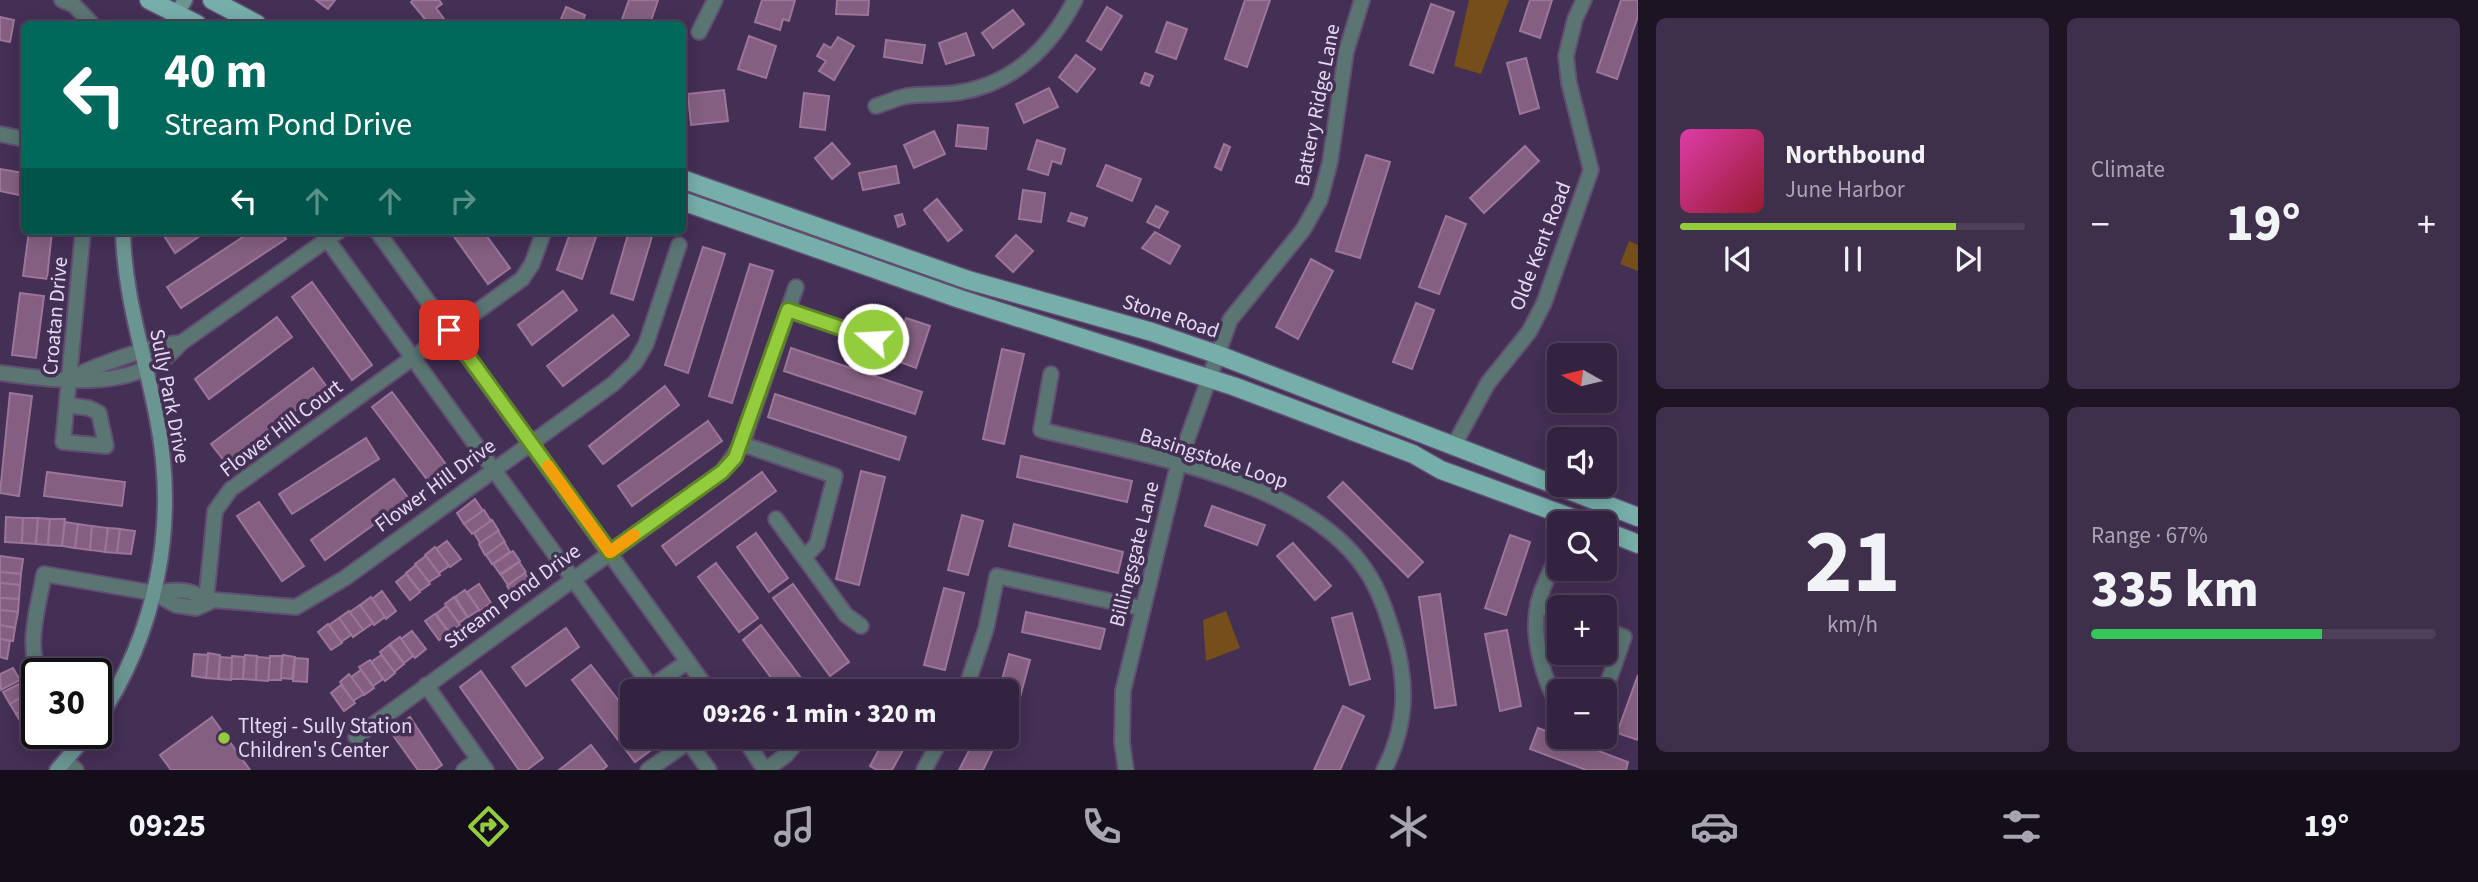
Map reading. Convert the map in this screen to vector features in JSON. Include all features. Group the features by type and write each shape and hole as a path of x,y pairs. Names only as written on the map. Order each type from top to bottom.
{"main road":[{"path":"149,0 177,13"},
{"path":"212,0 251,21"},
{"name":"Stone Road","path":"686,180 968,280 1152,332 1216,354 1638,517"},
{"path":"686,202 960,299 1208,378 1413,454 1441,470 1548,511"},
{"path":"1617,536 1638,544"}],"street":[{"path":"62,0 74,5 89,21"},
{"path":"699,32 715,0"},
{"path":"876,106 907,96 964,92 1007,75 1031,58 1051,38 1075,0"},
{"name":"Battery Ridge Lane","path":"1216,354 1230,320 1303,230 1320,200 1330,162 1346,52 1362,0"},
{"name":"Olde Kent Road","path":"1453,447 1488,383 1529,332 1544,303 1591,170 1569,83 1566,56 1575,19 1584,0"},
{"path":"0,134 21,138"},
{"name":"Croatan Drive","path":"67,405 83,235"},
{"name":"Sully Park Drive","path":"112,696 133,660 150,615 165,534 166,483 156,416 128,293 123,235"},
{"path":"0,373 71,379 90,367 142,361 159,345 181,343 328,235"},
{"path":"330,235 412,356 495,467 645,679"},
{"path":"380,235 700,679"},
{"name":"Flower Hill Court","path":"206,601 215,511 231,489 522,279 533,264 543,235"},
{"name":"Flower Hill Drive","path":"35,658 35,633 44,575 154,593 176,605 196,608 206,601 296,607 345,578 530,441 613,384 635,363 646,344 679,245"},
{"name":"Stream Pond Drive","path":"356,737 722,472 742,444 796,287"},
{"path":"788,310 873,339 882,314"},
{"name":"Billingsgate Lane","path":"1126,770 1121,718 1123,691 1178,464 1216,354"},
{"name":"Basingstoke Loop","path":"1051,374 1041,430 1178,464 1265,492 1301,510 1324,526 1364,568 1392,629 1401,658 1404,689 1399,737 1384,770"},
{"path":"742,444 835,476 817,544 805,557"},
{"path":"776,519 846,615 861,626"},
{"path":"969,679 986,629 997,576 1141,608"},
{"path":"1547,581 1538,604 1536,635 1548,679"},
{"path":"1538,604 1547,607"},
{"path":"1617,635 1624,638 1617,658"},
{"path":"665,679 687,662"},
{"path":"426,685 482,765 464,770"},
{"path":"66,767 78,749"},
{"path":"648,770 674,749"},
{"path":"694,749 709,770"},
{"path":"752,749 766,769 790,749"},
{"path":"924,770 935,749"}],"shaded area":[{"path":"1469,0 1509,0 1481,74 1454,66"},
{"path":"1629,241 1638,245 1638,271 1620,264"},
{"path":"1226,611 1240,648 1206,661 1203,620"}],"building":[{"path":"316,0 335,0 328,9"},
{"path":"439,0 442,4 436,8 446,21 427,21 411,2"},
{"path":"629,0 658,0 651,21 621,21"},
{"path":"762,0 795,0 789,21 783,19 780,30 755,22"},
{"path":"837,0 869,0 868,15 836,14"},
{"path":"1245,0 1270,0 1247,67 1225,59"},
{"path":"1530,0 1552,0 1540,38 1520,31"},
{"path":"1621,0 1638,0 1638,16 1617,79 1597,72"},
{"path":"1431,4 1454,12 1433,73 1410,65"},
{"path":"566,7 585,15 583,21 560,21"},
{"path":"1107,7 1122,16 1101,50 1087,41"},
{"path":"1013,10 1024,24 993,48 982,33"},
{"path":"0,17 14,20 10,42 0,40"},
{"path":"1167,22 1187,29 1176,59 1156,52"},
{"path":"966,33 974,55 946,64 939,43"},
{"path":"749,36 776,46 766,78 738,69"},
{"path":"838,37 854,46 834,80 819,71 826,61 817,56 824,44 831,48"},
{"path":"886,40 925,45 922,63 884,57"},
{"path":"1076,55 1095,69 1077,92 1059,77"},
{"path":"1526,58 1539,108 1520,114 1507,63"},
{"path":"1145,73 1153,76 1149,86 1141,83"},
{"path":"1049,88 1058,107 1024,123 1016,104"},
{"path":"724,90 728,121 691,125 688,94"},
{"path":"804,93 829,96 825,130 800,127"},
{"path":"958,125 988,128 986,149 956,146"},
{"path":"934,131 945,154 914,168 904,145"},
{"path":"1037,140 1065,149 1061,164 1052,161 1048,175 1028,169"},
{"path":"832,143 850,164 832,179 815,158"},
{"path":"1224,144 1230,147 1221,170 1215,167"},
{"path":"1525,146 1539,161 1484,213 1470,198"},
{"path":"1366,155 1390,162 1360,258 1336,251"},
{"path":"1106,165 1141,179 1132,201 1097,186"},
{"path":"896,166 899,183 863,190 859,173"},
{"path":"0,169 21,172 21,195 0,191"},
{"path":"1023,190 1045,193 1041,222 1019,219"},
{"path":"937,199 962,230 948,241 924,210"},
{"path":"1156,206 1168,212 1159,228 1147,222"},
{"path":"1071,213 1087,218 1084,226 1068,221"},
{"path":"902,214 905,224 898,227 895,216"},
{"path":"1446,216 1466,224 1439,294 1419,287"},
{"path":"1155,232 1180,246 1170,264 1142,248"},
{"path":"28,235 52,235 47,279 23,276"},
{"path":"164,235 201,235 175,253"},
{"path":"246,235 284,235 286,239 181,308 167,287"},
{"path":"453,235 486,235 510,268 488,284"},
{"path":"570,235 597,235 582,279 557,270"},
{"path":"628,235 652,235 633,300 611,293"},
{"path":"1016,235 1033,251 1013,272 996,256"},
{"path":"703,247 725,254 688,373 665,365"},
{"path":"1311,259 1333,271 1298,339 1276,327"},
{"path":"750,264 773,271 732,403 709,396"},
{"path":"312,282 372,365 352,380 292,297"},
{"path":"563,291 577,310 532,345 518,325"},
{"path":"20,293 44,296 36,358 12,355"},
{"path":"1416,303 1434,310 1412,369 1393,362"},
{"path":"613,315 629,335 563,386 547,366"},
{"path":"277,317 292,337 209,399 195,379"},
{"path":"906,318 930,326 916,368 892,359"},
{"path":"791,348 922,392 915,414 784,371"},
{"path":"1002,349 1024,354 1004,444 983,439"},
{"path":"313,368 327,387 226,463 211,444"},
{"path":"665,386 679,405 603,464 589,446"},
{"path":"392,392 454,475 435,490 372,407"},
{"path":"10,393 32,396 19,496 0,493"},
{"path":"775,394 906,437 899,460 768,417"},
{"path":"708,421 722,441 632,506 618,486"},
{"path":"366,438 379,459 292,514 279,494"},
{"path":"1021,456 1132,481 1127,502 1017,477"},
{"path":"861,471 885,477 859,585 836,579"},
{"path":"47,472 125,482 122,506 44,496"},
{"path":"762,472 776,491 676,565 662,546"},
{"path":"394,479 409,499 325,560 311,540"},
{"path":"1343,482 1423,562 1408,577 1328,497"},
{"path":"475,499 483,511 464,524 457,513"},
{"path":"259,502 304,566 282,581 237,516"},
{"path":"1212,506 1265,525 1257,545 1205,526"},
{"path":"484,510 491,521 472,534 464,524"},
{"path":"962,515 983,521 968,575 948,570"},
{"path":"6,517 23,518 22,543 5,542"},
{"path":"23,518 38,518 36,544 22,543"},
{"path":"38,518 50,519 48,545 36,544"},
{"path":"50,519 65,519 62,546 48,545"},
{"path":"492,520 499,531 480,543 474,533"},
{"path":"65,522 78,524 75,548 62,546"},
{"path":"78,524 92,526 90,550 75,548"},
{"path":"1014,524 1123,552 1118,573 1009,546"},
{"path":"92,526 108,528 105,552 90,550"},
{"path":"108,528 120,529 117,553 105,552"},
{"path":"120,529 135,531 131,554 117,553"},
{"path":"498,531 505,542 485,555 479,544"},
{"path":"756,533 788,578 769,592 737,547"},
{"path":"1510,535 1530,542 1506,615 1485,608"},
{"path":"447,541 461,559 450,567 436,549"},
{"path":"504,542 510,552 492,564 486,555"},
{"path":"1293,543 1331,586 1315,600 1277,556"},
{"path":"435,547 449,566 439,573 425,555"},
{"path":"513,551 520,561 500,574 493,564"},
{"path":"0,556 23,559 21,574 0,572"},
{"path":"426,556 440,575 429,582 415,564"},
{"path":"519,562 526,572 508,585 501,575"},
{"path":"716,563 758,618 739,632 698,577"},
{"path":"416,565 430,584 420,591 406,573"},
{"path":"0,572 21,574 20,585 0,583"},
{"path":"525,573 533,585 515,598 507,586"},
{"path":"406,574 420,592 410,600 396,582"},
{"path":"0,583 20,585 19,599 0,598"},
{"path":"479,584 491,603 480,611 467,592"},
{"path":"793,584 849,662 830,676 773,598"},
{"path":"944,588 964,593 945,670 924,665"},
{"path":"465,590 479,610 468,617 455,597"},
{"path":"382,591 396,611 386,619 372,599"},
{"path":"1440,594 1456,705 1435,708 1419,597"},
{"path":"371,597 385,617 374,625 360,605"},
{"path":"454,597 467,617 459,623 445,604"},
{"path":"0,598 19,599 18,612 0,610"},
{"path":"360,605 373,623 363,630 350,612"},
{"path":"446,606 460,625 450,633 436,614"},
{"path":"0,610 18,612 15,628 0,625"},
{"path":"349,611 363,630 353,637 339,618"},
{"path":"1026,612 1105,629 1100,649 1022,632"},
{"path":"1352,613 1370,679 1350,685 1332,618"},
{"path":"435,614 449,633 439,640 425,621"},
{"path":"339,618 351,635 341,642 329,625"},
{"path":"328,624 342,643 331,650 318,632"},
{"path":"0,625 15,628 13,641 0,639"},
{"path":"761,625 802,679 772,679 743,640"},
{"path":"566,628 579,647 526,686 512,667"},
{"path":"1507,630 1521,706 1500,711 1485,634"},
{"path":"412,631 426,649 415,658 401,639"},
{"path":"400,637 413,656 404,663 390,644"},
{"path":"0,639 10,641 7,659 0,657"},
{"path":"389,645 404,664 394,672 380,652"},
{"path":"208,653 220,655 218,679 206,678"},
{"path":"194,654 208,655 206,678 192,676"},
{"path":"1009,654 1030,660 1019,701 1019,679 1002,679"},
{"path":"245,655 257,656 256,680 243,679"},
{"path":"283,655 295,657 292,679 280,678"},
{"path":"381,655 395,673 385,681 371,662"},
{"path":"232,656 244,657 243,679 231,679"},
{"path":"270,656 282,656 281,680 268,680"},
{"path":"220,657 232,658 231,680 219,679"},
{"path":"257,657 270,658 268,681 256,680"},
{"path":"295,658 308,659 307,682 293,681"},
{"path":"370,660 383,679 373,686 359,667"},
{"path":"591,665 620,702 620,742 572,680"},
{"path":"13,668 20,680 1,690 0,674"},
{"path":"361,670 374,688 364,695 351,677"},
{"path":"481,671 543,758 527,770 519,770 460,687"},
{"path":"349,674 364,694 353,701 340,682"},
{"path":"1638,675 1638,740 1617,733"},
{"path":"21,683 21,697 10,704 3,692"},
{"path":"341,685 355,703 344,711 331,693"},
{"path":"21,697 21,711 16,714 10,704"},
{"path":"1343,706 1364,716 1340,770 1314,770"},
{"name":"Tltegi - Sully Station Children's Center","path":"212,717 250,770 171,770 160,755"},
{"path":"410,717 442,765 435,770 418,770 390,731"},
{"path":"1538,728 1547,731 1547,749 1594,749 1628,762 1626,770 1586,770 1530,749"},
{"path":"591,745 607,766 602,770 559,770"},
{"path":"625,749 653,749 635,762"},
{"path":"879,749 903,749 892,770 877,770 870,766"},
{"path":"970,749 993,749 983,770 959,770"}],"slow traffic":[{"path":"548,466 610,552 634,535"}],"place":[{"name":"Tltegi - Sully Station Children's Center","path":"224,738"}],"route":[{"path":"449,330 610,552 722,472 735,458 788,310 873,339"}]}
